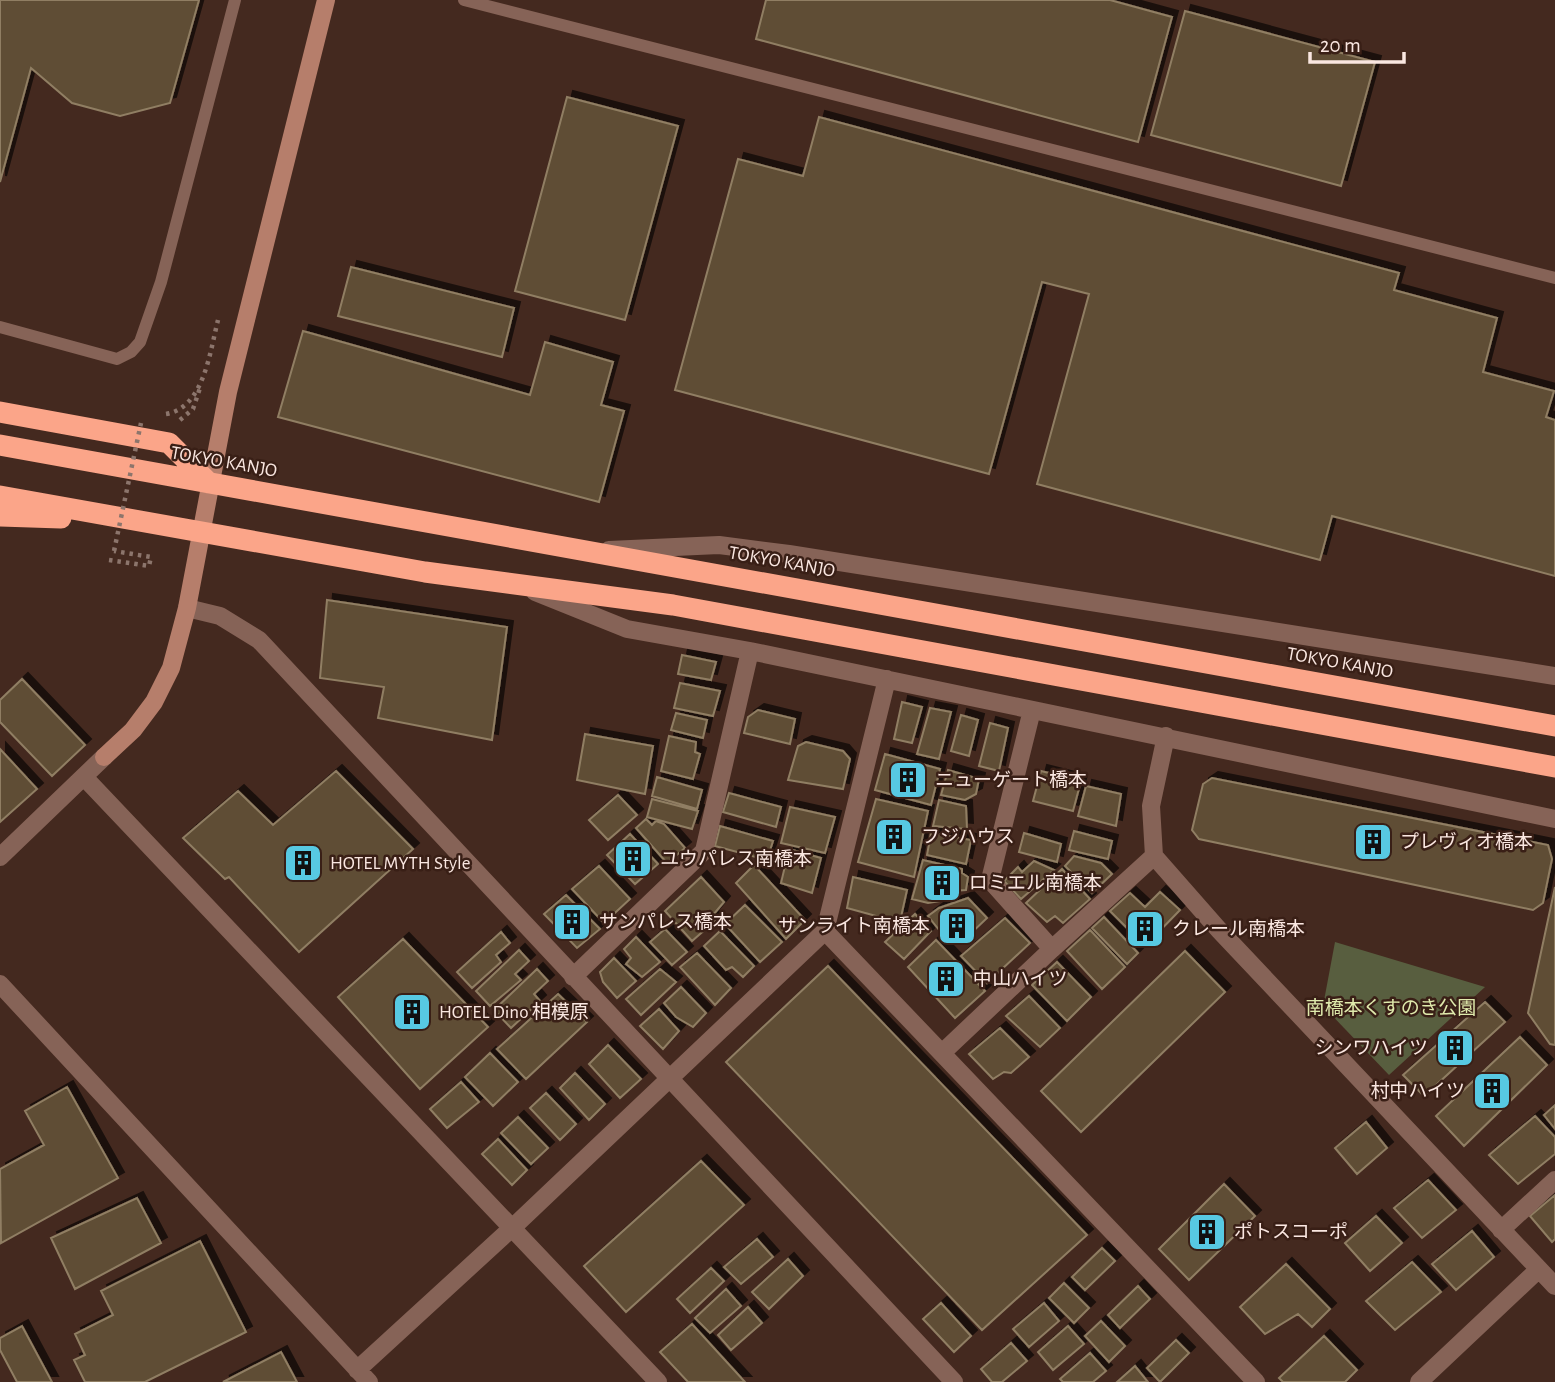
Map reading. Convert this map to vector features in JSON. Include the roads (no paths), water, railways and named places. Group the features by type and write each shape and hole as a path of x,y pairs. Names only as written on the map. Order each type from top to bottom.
{"highway":[{"path":"0,412 169,443 209,483"},
{"name":"TOKYO KANJO","path":"0,445 595,550 1555,726"},
{"path":"0,496 425,572 673,605 1555,767"},
{"path":"0,516 133,520"}],"street":[{"path":"0,857 133,730 154,702 171,668 187,608 228,392 326,0"},
{"path":"595,550 719,545 789,554 1555,676"},
{"path":"515,583 627,629 750,651 1166,736 1555,819"},
{"path":"187,608 220,616 259,640 954,1382"},
{"path":"573,977 704,851 750,651"},
{"path":"0,984 363,1376 667,1078 825,931 887,679"},
{"path":"1032,709 990,876 992,886 1052,949"},
{"path":"1166,736 1151,806 1154,856 1219,930 1555,1286"},
{"path":"84,777 658,1382"},
{"path":"942,1053 1154,856"},
{"path":"825,931 1256,1382"},
{"path":"1501,1230 1555,1180"},
{"path":"1419,1382 1539,1269"}],"lane":[{"path":"0,327 117,359 131,352 140,342 160,282 236,0"},
{"path":"464,0 1555,278"}],"place":[{"name":"ニューゲート橋本","path":"908,780"},
{"name":"フジハウス","path":"894,837"},
{"name":"プレヴィオ橋本","path":"1373,842"},
{"name":"ユウパレス南橋本","path":"633,859"},
{"name":"HOTEL MYTH Style","path":"303,863"},
{"name":"ロミエル南橋本","path":"942,883"},
{"name":"サンパレス橋本","path":"572,922"},
{"name":"サンライト南橋本","path":"957,926"},
{"name":"クレール南橋本","path":"1145,929"},
{"name":"中山ハイツ","path":"946,979"},
{"name":"HOTEL Dino 相模原","path":"412,1012"},
{"name":"シンワハイツ","path":"1455,1048"},
{"name":"村中ハイツ","path":"1492,1091"},
{"name":"ポトスコーポ","path":"1207,1232"}],"park label":[{"name":"南橋本くすのき公園","path":"1391,1008"}]}
